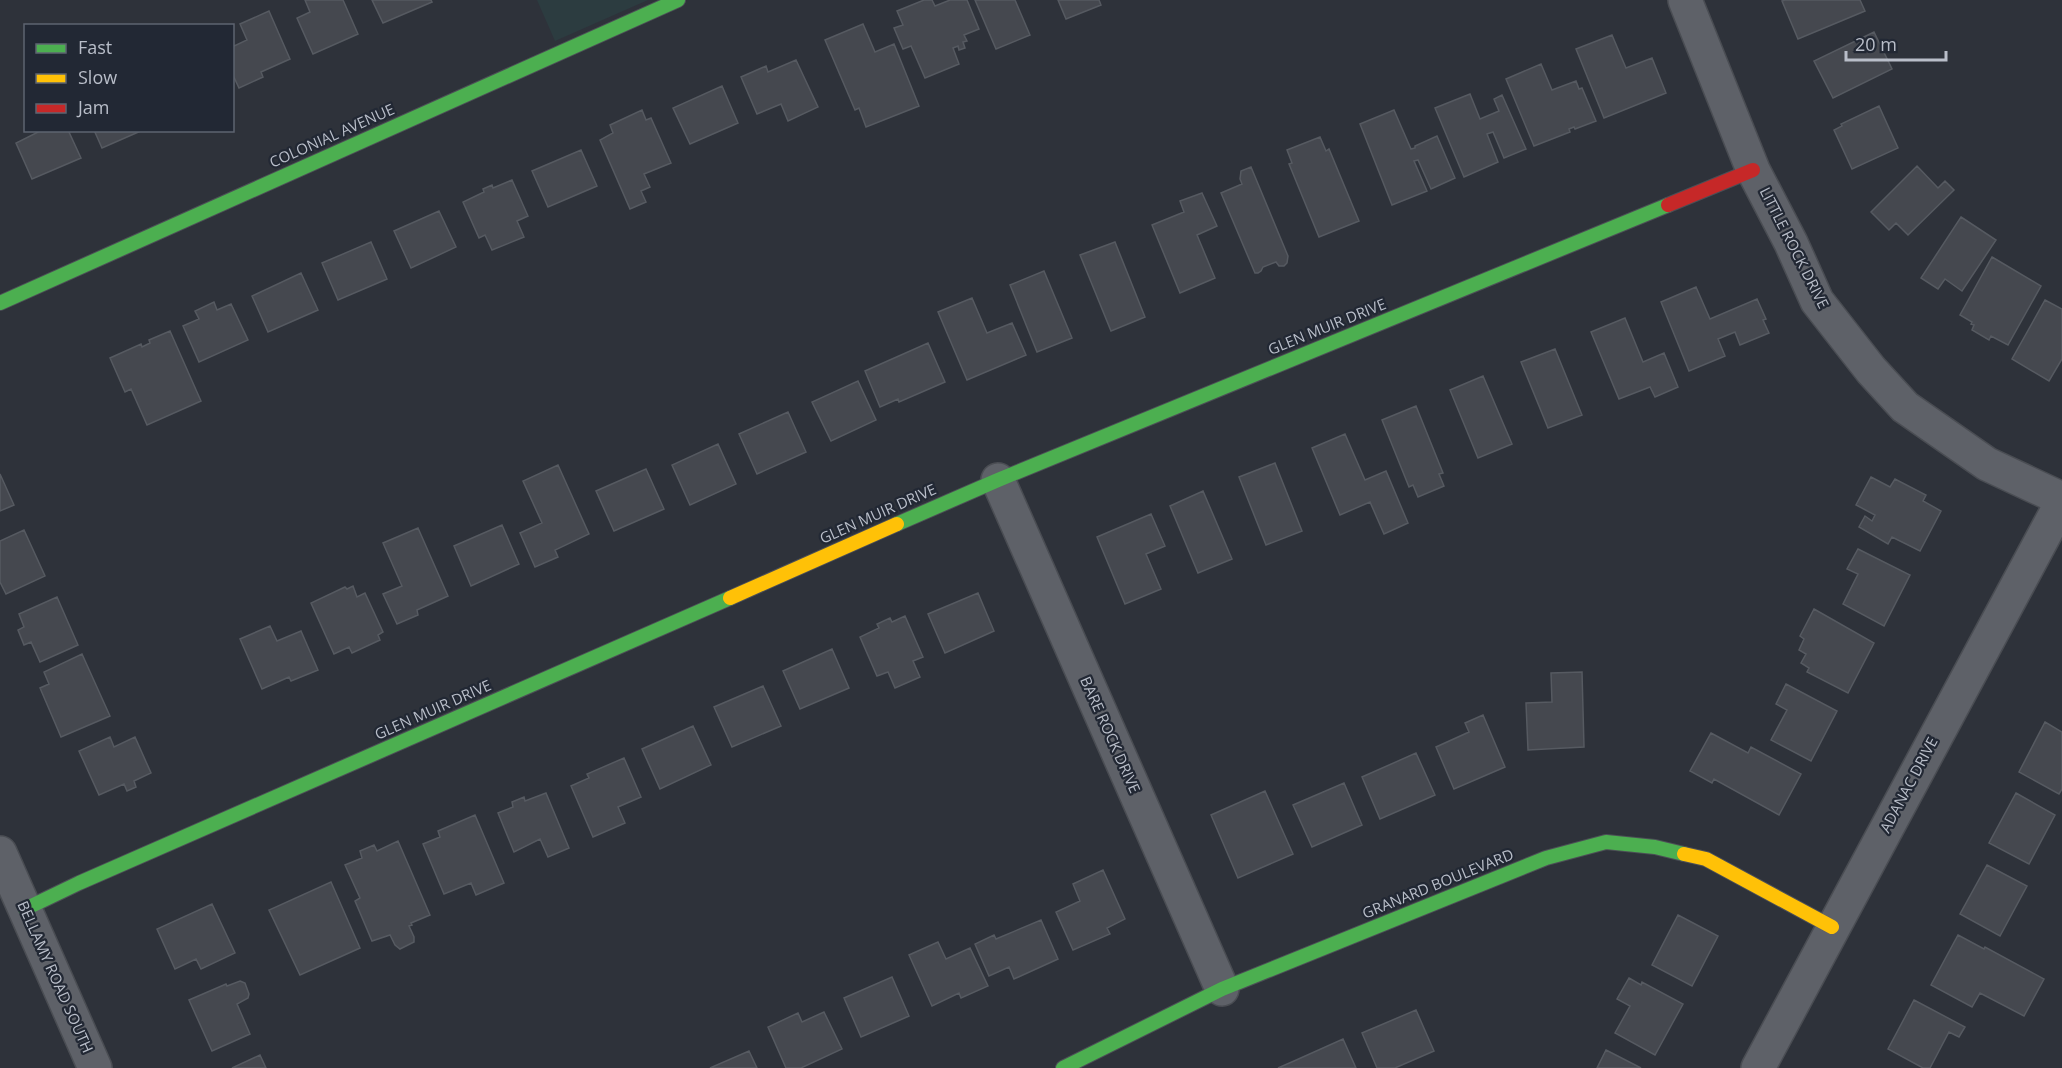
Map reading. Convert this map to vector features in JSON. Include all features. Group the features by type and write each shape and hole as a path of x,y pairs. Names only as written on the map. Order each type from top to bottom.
{"street":[{"name":"COLONIAL AVENUE","path":"0,303 678,0"},
{"name":"LITTLE ROCK DRIVE","path":"1685,0 1754,170 1817,301 1871,370 1905,407 1987,464 2062,501"},
{"name":"GLEN MUIR DRIVE","path":"26,909 79,883 998,480 1754,170"},
{"name":"BARE ROCK DRIVE","path":"998,480 1222,989"},
{"name":"ADANAC DRIVE","path":"1758,1068 2062,501"},
{"name":"GRANARD BOULEVARD","path":"1063,1068 1222,989 1546,858 1606,842 1655,847 1706,859 1832,927"},
{"name":"BELLAMY ROAD SOUTH","path":"0,853 95,1068"}],"shaded area":[{"path":"537,0 648,0 555,41"}],"building":[{"path":"305,0 343,0 358,34 313,54 297,18 310,12"},
{"path":"372,0 431,0 432,2 383,23"},
{"path":"924,0 932,0 935,6 950,0 967,0 979,29 964,35 967,41 963,42 965,48 959,50 958,46 953,48 959,64 925,78 911,46 903,49 894,28 903,25 897,11"},
{"path":"975,0 1015,0 1030,35 996,49"},
{"path":"1058,0 1099,0 1101,5 1066,19"},
{"path":"1860,0 1865,11 1798,39 1782,1"},
{"path":"269,11 290,59 261,72 263,77 239,88 234,77 234,46 247,40 240,24"},
{"path":"863,24 875,52 894,44 919,106 866,127 859,108 855,110 825,40"},
{"path":"1874,32 1892,69 1833,98 1814,61"},
{"path":"1612,35 1626,68 1652,58 1666,93 1604,118 1576,49"},
{"path":"796,60 818,107 788,121 781,104 757,114 741,77 766,66 768,72"},
{"path":"1541,64 1552,90 1576,81 1579,89 1582,88 1596,121 1569,129 1570,132 1534,146 1506,79"},
{"path":"722,86 738,123 690,144 673,108"},
{"path":"1470,94 1480,119 1499,111 1494,99 1502,95 1526,149 1504,158 1493,132 1487,134 1498,162 1464,177 1435,108"},
{"path":"1879,106 1898,148 1852,169 1834,130 1842,126 1841,124"},
{"path":"642,110 646,120 651,118 671,163 644,174 650,187 641,191 646,202 630,209 600,140 613,133 610,125"},
{"path":"1394,110 1411,149 1437,136 1455,178 1431,189 1418,160 1414,161 1427,191 1392,205 1360,124"},
{"path":"38,132 69,132 81,158 32,179 16,143"},
{"path":"95,132 138,132 102,148"},
{"path":"1320,137 1326,151 1329,149 1359,221 1319,237 1289,164 1292,163 1287,150"},
{"path":"581,150 597,186 548,207 532,171"},
{"path":"1917,166 1938,188 1945,181 1954,190 1908,235 1896,223 1889,230 1871,212"},
{"path":"1251,167 1288,256 1284,266 1279,266 1276,262 1263,267 1258,273 1255,273 1221,193 1242,184 1241,171"},
{"path":"512,180 528,216 517,221 524,237 492,250 485,235 479,238 463,202 484,192 483,189 492,185 493,188"},
{"path":"1202,193 1217,226 1197,235 1215,278 1180,293 1152,225 1184,212 1180,201"},
{"path":"439,211 456,247 411,268 394,231"},
{"path":"1961,217 1996,240 1962,291 1945,279 1938,289 1921,278"},
{"path":"371,242 387,279 338,300 322,263"},
{"path":"1115,242 1145,317 1111,331 1080,255"},
{"path":"1992,257 2041,286 2008,345 1991,336 1989,340 1972,330 1974,325 1971,324 1972,322 1960,315"},
{"path":"1044,271 1072,338 1037,352 1010,285"},
{"path":"301,273 318,310 268,332 252,296"},
{"path":"1696,287 1710,319 1757,299 1766,319 1763,320 1769,333 1740,345 1735,332 1718,339 1725,356 1689,371 1661,302"},
{"path":"972,298 987,333 1012,323 1026,355 967,380 938,312"},
{"path":"2045,300 2062,309 2062,359 2049,381 2012,359"},
{"path":"214,302 217,310 231,304 248,340 199,362 183,326 199,319 195,311"},
{"path":"1625,318 1643,362 1664,353 1678,387 1655,397 1650,387 1619,399 1591,332"},
{"path":"170,331 201,401 147,425 131,389 125,392 110,358 141,344 142,347 150,343 149,340"},
{"path":"928,343 945,382 899,402 898,399 880,407 865,371"},
{"path":"1555,349 1582,415 1548,428 1521,362"},
{"path":"1483,376 1512,444 1478,458 1450,390"},
{"path":"858,381 876,420 831,441 812,402"},
{"path":"1416,406 1443,473 1439,474 1444,486 1418,497 1413,485 1409,487 1382,420"},
{"path":"788,412 806,452 757,474 739,434"},
{"path":"1345,434 1365,480 1386,471 1408,523 1384,534 1370,502 1340,515 1312,448"},
{"path":"718,444 736,484 690,505 672,465"},
{"path":"1275,463 1302,531 1266,545 1239,477"},
{"path":"558,465 589,534 555,550 558,557 535,567 520,533 542,523 523,481"},
{"path":"646,469 664,509 614,531 596,491"},
{"path":"0,474 14,505 0,511"},
{"path":"1871,477 1890,487 1895,479 1926,495 1923,501 1941,511 1920,551 1892,537 1888,544 1859,527 1865,516 1872,521 1875,515 1856,505"},
{"path":"1203,491 1232,559 1198,573 1170,506"},
{"path":"1151,514 1165,546 1146,554 1161,589 1125,604 1097,537"},
{"path":"502,525 519,564 471,586 454,546"},
{"path":"418,528 448,596 417,610 418,615 397,624 383,594 402,586 383,543"},
{"path":"24,530 45,576 6,594 0,582 0,541"},
{"path":"1858,549 1910,575 1884,626 1843,604 1858,574 1847,569"},
{"path":"353,586 357,597 365,593 383,632 378,635 380,640 352,653 349,647 334,654 311,603 345,587 347,589"},
{"path":"978,593 994,631 945,653 928,614"},
{"path":"57,597 78,645 40,662 31,642 24,645 18,630 24,627 19,614"},
{"path":"1814,609 1874,643 1848,693 1807,672 1809,668 1801,663 1806,654 1799,650 1804,639 1800,636"},
{"path":"905,616 923,657 913,661 920,677 895,688 888,672 877,676 860,637 879,628 877,624 890,618 892,622"},
{"path":"270,626 277,641 301,631 318,670 291,681 289,677 262,689 240,639"},
{"path":"832,649 849,688 800,709 783,671"},
{"path":"82,654 110,716 61,737 40,688 49,684 44,672"},
{"path":"1582,672 1584,747 1528,750 1526,703 1552,702 1551,673"},
{"path":"1786,684 1837,711 1811,761 1771,740 1787,710 1776,704"},
{"path":"763,686 781,726 732,747 714,707"},
{"path":"1483,715 1505,767 1454,789 1436,747 1469,732 1465,723"},
{"path":"2045,722 2062,732 2062,789 2059,794 2019,772"},
{"path":"693,726 711,765 660,789 642,749"},
{"path":"1711,733 1748,753 1751,747 1801,774 1779,815 1714,779 1712,783 1690,771"},
{"path":"110,737 114,747 135,737 151,773 134,781 136,787 127,791 124,784 99,795 79,751"},
{"path":"1416,753 1435,795 1380,819 1362,777"},
{"path":"624,758 641,797 618,807 625,823 593,837 571,786 589,778 587,774"},
{"path":"1344,783 1362,825 1312,847 1293,805"},
{"path":"1265,791 1293,854 1238,878 1211,815"},
{"path":"546,793 569,848 548,857 540,839 514,852 498,813 513,807 512,802 524,797 525,801"},
{"path":"2016,793 2055,815 2029,864 1989,843"},
{"path":"475,815 504,883 476,895 471,883 444,894 423,844 440,837 438,831"},
{"path":"398,841 430,915 411,923 412,925 409,926 414,942 400,949 390,935 372,941 355,901 360,898 345,865 362,858 360,851 374,845 377,851"},
{"path":"1987,865 2027,886 2000,936 1960,914"},
{"path":"1103,870 1125,919 1107,928 1110,934 1073,950 1056,912 1080,901 1073,884"},
{"path":"331,882 360,948 300,975 269,910"},
{"path":"212,904 235,953 201,969 196,959 175,969 157,929"},
{"path":"1678,915 1718,936 1692,986 1652,965"},
{"path":"1041,920 1058,959 1014,979 1009,967 989,976 975,944 994,935 996,939"},
{"path":"1958,935 2044,979 2024,1016 1980,993 1972,1007 1931,985"},
{"path":"938,942 946,959 970,948 988,986 961,998 959,993 932,1006 909,955"},
{"path":"892,977 909,1016 861,1037 844,998"},
{"path":"1629,978 1641,985 1642,982 1683,1004 1655,1055 1615,1033 1630,1006 1617,999"},
{"path":"240,981 245,983 249,994 248,998 237,1004 250,1034 212,1051 189,1000 226,984 227,986"},
{"path":"1914,1000 1965,1027 1959,1037 1949,1032 1930,1068 1923,1068 1888,1049"},
{"path":"1416,1010 1434,1051 1395,1068 1377,1068 1362,1033"},
{"path":"824,1012 842,1049 801,1068 786,1068 768,1027 798,1013 802,1022"},
{"path":"1343,1039 1356,1068 1278,1068 1294,1061"},
{"path":"1606,1050 1641,1068 1597,1068"},
{"path":"749,1051 757,1068 710,1068"},
{"path":"260,1055 266,1068 232,1068"}],"traffic: fast":[{"path":"0,303 678,0"},
{"path":"897,524 998,480 1668,205"},
{"path":"25,909 79,883 730,598"},
{"path":"1063,1068 1222,989 1546,858 1606,842 1655,847 1684,854"}],"traffic: slow":[{"path":"730,598 897,524"},
{"path":"1684,854 1706,859 1832,927"}],"traffic: jam":[{"path":"1668,205 1753,170"}]}
